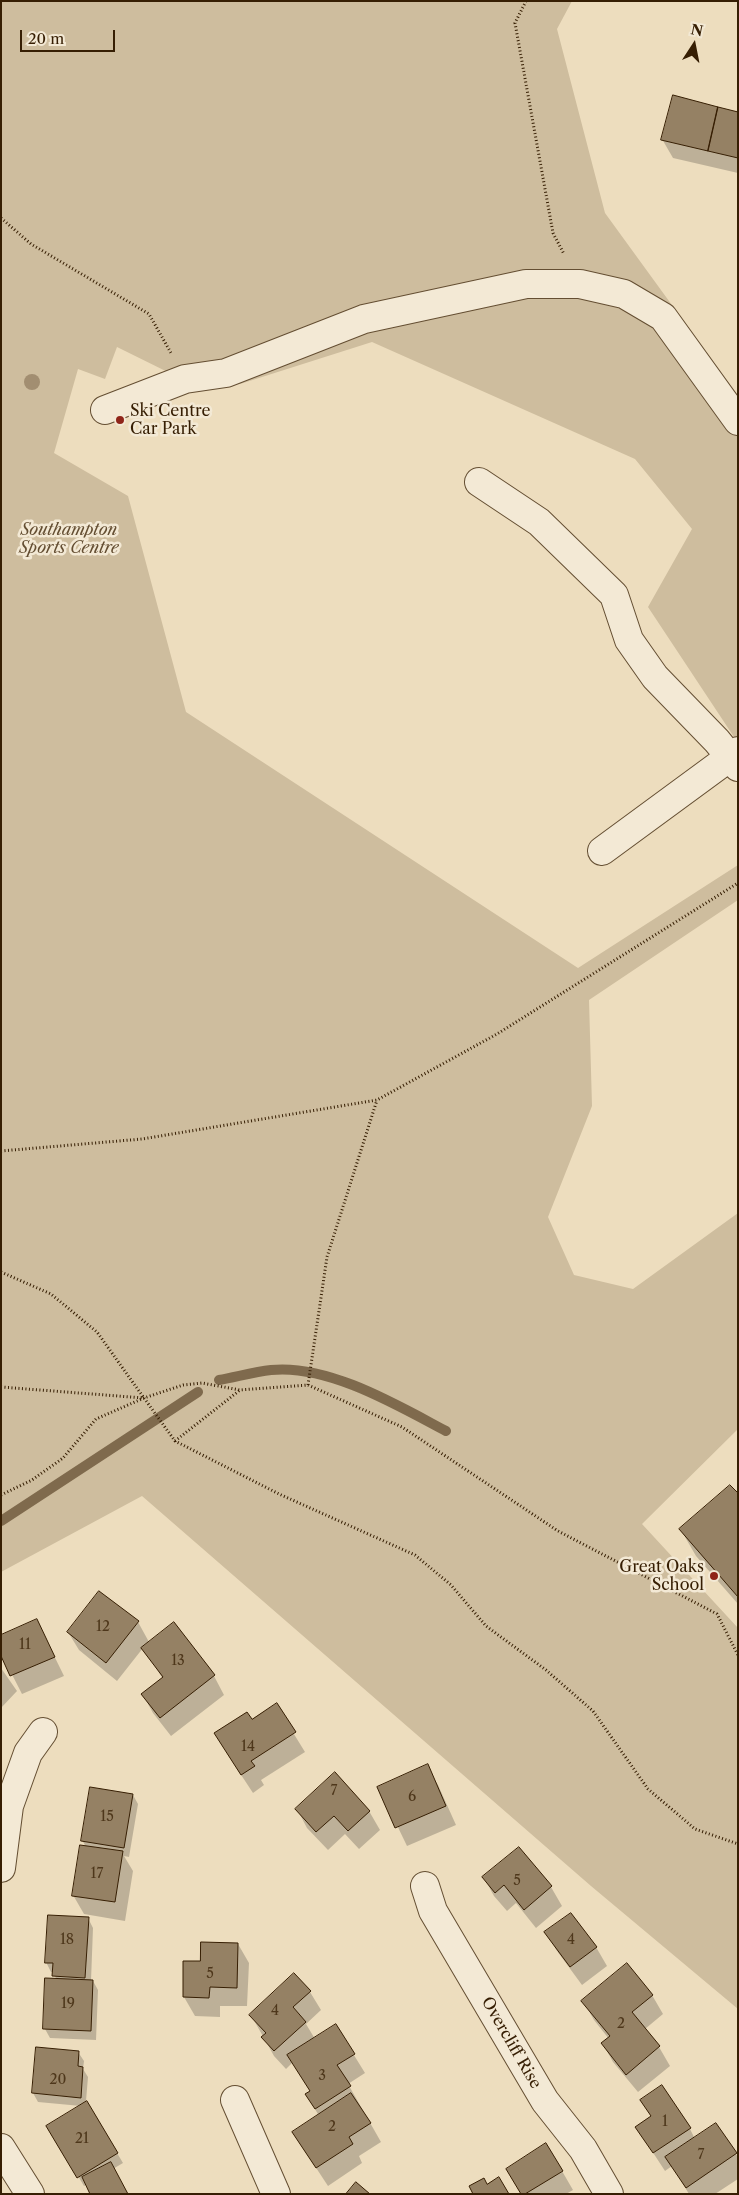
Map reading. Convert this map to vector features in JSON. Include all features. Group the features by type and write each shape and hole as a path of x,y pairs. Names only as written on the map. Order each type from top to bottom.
{"street":[{"path":"105,410 185,379 226,373 364,319 526,284 580,284 624,294 663,317 738,421"},
{"path":"479,482 539,522 614,595 629,640 655,677 735,758 602,851"},
{"path":"1,1868 9,1806 28,1753 43,1732"},
{"name":"Overcliff Rise","path":"425,1886 433,1911 545,2101 582,2149 609,2194"},
{"path":"235,2100 276,2194"},
{"path":"1,2148 30,2194"}],"path":[{"path":"526,1 514,23 539,164 553,233 580,284"},
{"path":"1,218 31,244 149,314 185,379"},
{"path":"1,1151 142,1138 377,1100 497,1034 738,883"},
{"path":"308,1385 326,1257 377,1100"},
{"path":"1,1272 51,1294 97,1332 175,1441 279,1494 415,1555 451,1585 486,1626 546,1670 593,1712 648,1789 695,1829 738,1844"},
{"path":"1,1495 32,1480 63,1458 96,1419 144,1398 183,1385 202,1383 240,1390 308,1385 402,1427 558,1530 717,1614 738,1655"},
{"path":"1,1387 144,1398"},
{"path":"175,1441 240,1390"}],"green space":[{"name":"Southampton Sports Centre","path":"1,1 572,1 557,29 605,213 738,396 738,743 648,607 692,529 635,459 372,342 240,384 198,387 117,347 105,379 78,369 54,453 128,496 186,712 578,968 738,865 738,900 589,1000 592,1106 548,1217 574,1275 633,1289 738,1213 738,1429 642,1524 738,1628 738,2009 591,1886 142,1496 1,1572"}],"building":[{"path":"673,95 718,107 708,151 661,140"},
{"path":"718,107 738,112 738,158 708,151"},
{"path":"730,1485 738,1493 738,1597 679,1529"},
{"path":"99,1591 139,1621 106,1663 67,1632"},
{"path":"37,1619 55,1657 10,1676 1,1656 1,1635"},
{"path":"174,1622 215,1675 160,1718 141,1694 163,1677 141,1648"},
{"path":"277,1703 296,1732 251,1761 255,1766 241,1775 214,1733 247,1712 252,1719"},
{"path":"428,1764 446,1806 395,1828 377,1787"},
{"path":"335,1772 370,1811 348,1831 334,1816 316,1832 295,1809"},
{"path":"90,1787 133,1794 124,1848 81,1841"},
{"path":"80,1845 123,1851 115,1902 72,1896"},
{"path":"519,1847 552,1886 524,1910 504,1885 495,1893 482,1877"},
{"path":"571,1913 597,1947 570,1967 544,1932"},
{"path":"48,1915 89,1917 85,1978 52,1976 53,1963 45,1963"},
{"path":"201,1942 238,1943 237,1988 210,1987 209,1998 183,1997 183,1961 200,1961"},
{"path":"627,1963 653,1995 632,2012 660,2046 626,2075 601,2043 610,2036 581,2001"},
{"path":"294,1973 311,1991 293,2007 306,2022 274,2051 261,2037 266,2033 249,2015"},
{"path":"45,1978 93,1980 91,2031 43,2029"},
{"path":"336,2024 355,2054 337,2065 351,2086 315,2109 305,2094 310,2091 287,2055"},
{"path":"36,2047 79,2051 78,2066 83,2067 81,2098 32,2093"},
{"path":"662,2085 691,2128 653,2153 635,2127 651,2116 640,2100"},
{"path":"351,2093 371,2123 349,2137 353,2144 316,2168 292,2132"},
{"path":"87,2101 118,2153 77,2178 46,2126"},
{"path":"716,2123 737,2153 686,2188 665,2157"},
{"path":"546,2143 563,2171 525,2194 521,2194 506,2169"},
{"path":"111,2162 128,2194 90,2194 82,2177"},
{"path":"499,2177 509,2194 473,2194 469,2186 484,2178 487,2184"},
{"path":"356,2182 370,2194 346,2194"}],"waterway":[{"path":"219,1380 271,1370 316,1373 362,1388 446,1431"},
{"path":"1,1521 198,1392"}],"place":[{"name":"Ski Centre Car Park","path":"120,420"},
{"name":"Great Oaks School","path":"714,1576"}]}
